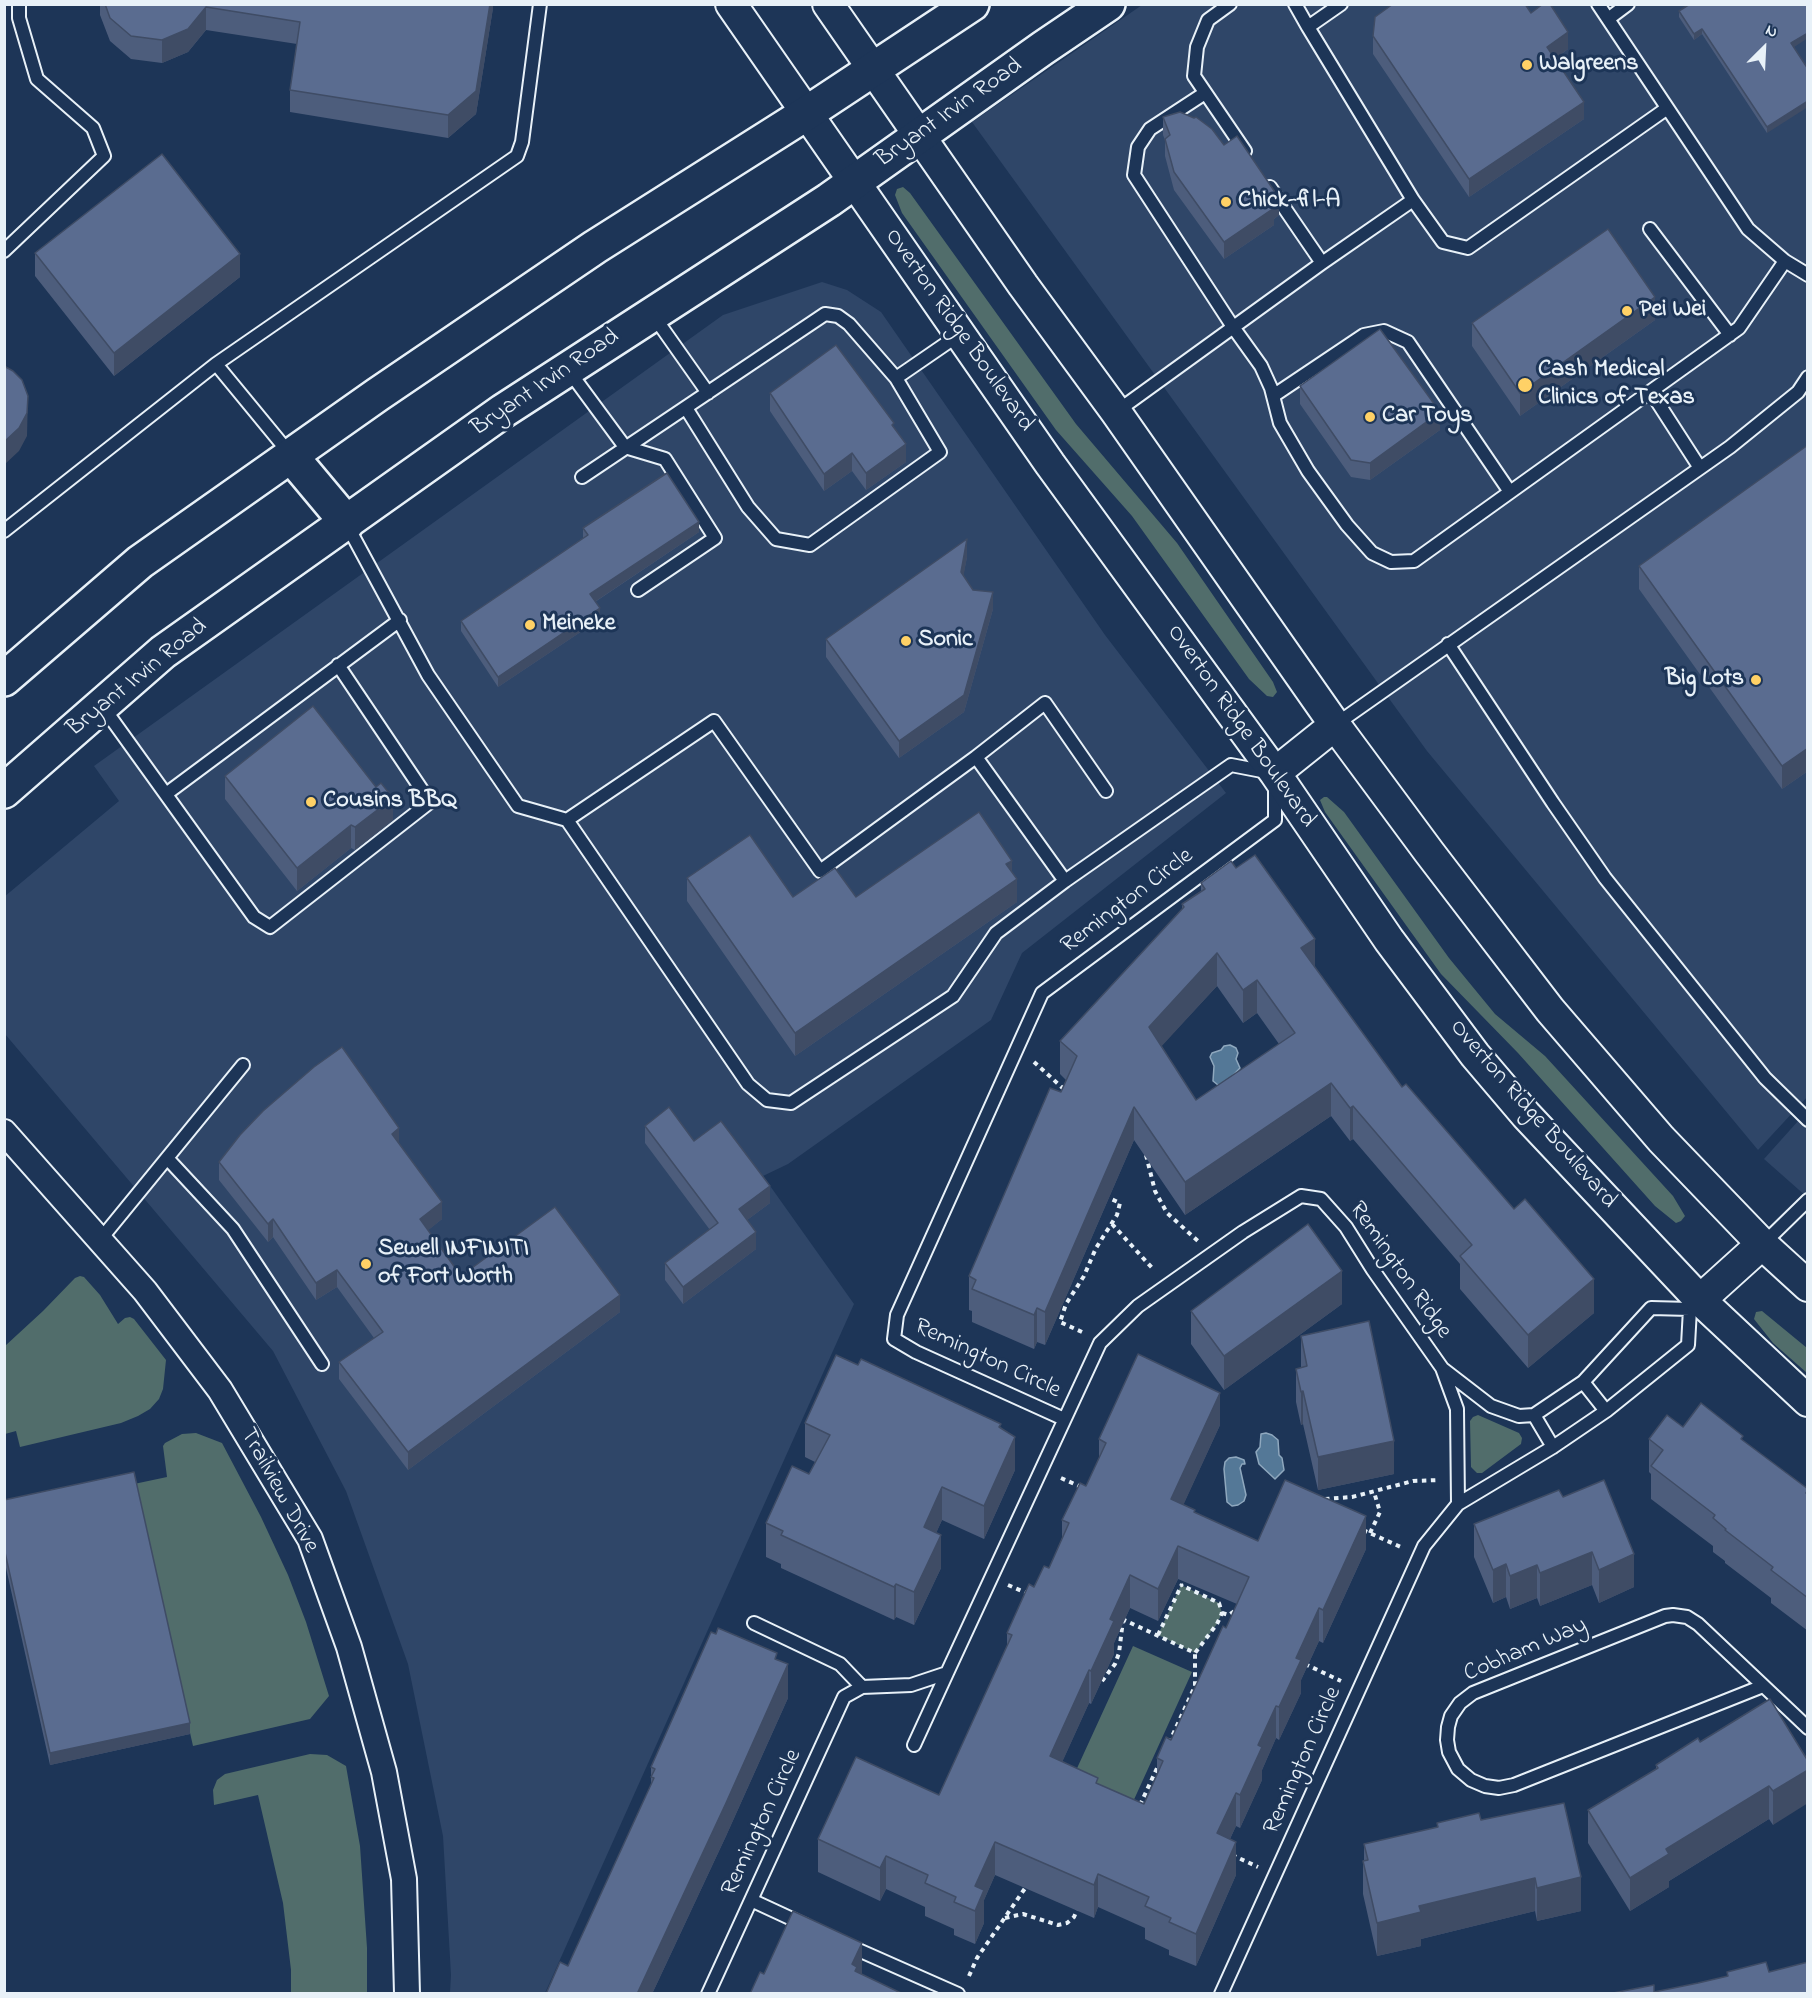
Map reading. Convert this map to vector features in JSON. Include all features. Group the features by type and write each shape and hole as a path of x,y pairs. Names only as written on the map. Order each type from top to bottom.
{"main road":[{"path":"4,679 140,562 377,395 595,247 807,113 972,4"},
{"name":"Bryant Irvin Road","path":"4,791 103,707 163,652 347,524 503,411 854,183 1108,4"},
{"path":"291,456 347,524"}],"street":[{"name":"Overton Ridge Boulevard","path":"731,4 1050,464 1275,773 1389,940 1475,1055 1695,1305 1808,1401"},
{"path":"828,4 1023,285 1116,412 1335,725 1429,852 1550,1010 1661,1139 1762,1244 1808,1286"},
{"path":"1275,773 1335,725"},
{"name":"Trailview Drive","path":"4,1132 145,1291 220,1390 309,1539 349,1647 384,1772 404,1879 407,1994"},
{"path":"1695,1305 1762,1244"}],"lane":[{"path":"4,251 104,156 93,128 37,79 19,18 19,4"},
{"path":"4,531 216,364 517,156 522,142 540,4"},
{"path":"1230,4 1208,20 1197,47 1194,76 1251,159"},
{"path":"1295,4 1413,200 1443,242 1468,248 1666,109"},
{"path":"1308,27 1341,4"},
{"path":"1598,4 1748,229 1785,261 1808,275"},
{"path":"1608,19 1628,4"},
{"path":"1205,93 1150,129 1138,147 1134,175 1233,327 1262,366 1280,423 1308,471 1347,525 1372,553 1391,562 1414,561 1730,335 1739,328 1785,261"},
{"path":"1263,178 1322,263"},
{"path":"1116,412 1413,200"},
{"path":"1650,229 1730,335"},
{"path":"653,314 708,393"},
{"path":"582,477 825,314 838,316 849,324 896,378 940,452 810,544 776,539 748,507 686,408"},
{"path":"1273,396 1364,335 1384,331 1408,342 1510,492"},
{"path":"896,378 960,334"},
{"path":"216,364 291,456"},
{"path":"568,369 625,447 665,459 715,538 638,590"},
{"path":"1335,725 1730,447 1798,392 1808,377"},
{"path":"1651,392 1700,468"},
{"path":"347,524 428,675 518,806 567,820 748,1084 767,1100 791,1103 953,996 996,933 1065,881 1231,765 1275,773"},
{"path":"166,794 400,620"},
{"path":"1448,644 1605,878 1765,1078 1808,1120"},
{"path":"103,707 254,917 270,927 430,802 338,665"},
{"path":"567,820 714,721 820,871 1045,704 1106,791"},
{"path":"976,757 1065,881"},
{"name":"Remington Circle","path":"914,1745 1064,1419 916,1352 894,1339 897,1315 1042,993 1275,820 1275,773"},
{"path":"100,1240 243,1065"},
{"path":"167,1158 232,1229 322,1364"},
{"name":"Remington Ridge","path":"1064,1419 1100,1343 1138,1306 1243,1232 1301,1196 1322,1198 1346,1227 1373,1270 1442,1368 1457,1408 1458,1503"},
{"path":"1762,1244 1808,1200"},
{"path":"1442,1368 1491,1406 1519,1416 1534,1415 1583,1382 1651,1308 1695,1305 1688,1345 1606,1412 1553,1447 1458,1503"},
{"path":"1583,1382 1606,1412"},
{"path":"1534,1415 1553,1447"},
{"name":"Remington Circle","path":"1221,1994 1422,1551 1458,1503"},
{"name":"Cobham Way","path":"1763,1686 1514,1785 1499,1788 1470,1780 1458,1768 1449,1752 1447,1740 1451,1716 1460,1703 1473,1693 1665,1616 1673,1615 1687,1617 1698,1624 1808,1728"},
{"path":"754,1623 840,1664 862,1687 910,1685 947,1673"},
{"name":"Remington Circle","path":"708,1994 844,1697 862,1687"},
{"path":"751,1900 813,1929"},
{"path":"834,1938 961,1989"}],"path":[{"path":"1017,1048 1068,1092"},
{"path":"1145,1152 1155,1191 1167,1214 1212,1254"},
{"path":"1100,1343 1087,1334 1060,1322 1066,1304 1084,1276 1096,1248 1112,1224 1120,1203 1109,1198"},
{"path":"1112,1224 1168,1285"},
{"path":"1041,1468 1084,1488"},
{"path":"1317,1498 1331,1499 1374,1492 1413,1481 1458,1480"},
{"path":"1370,1533 1380,1512 1374,1492"},
{"path":"1331,1499 1336,1505"},
{"path":"1358,1528 1422,1551"},
{"path":"1158,1635 1186,1575"},
{"path":"991,1578 1034,1597"},
{"path":"1166,1749 1195,1686 1196,1653 1217,1624 1222,1613 1219,1603 1181,1585"},
{"path":"1222,1613 1229,1615 1238,1607"},
{"path":"1113,1615 1196,1653"},
{"path":"1102,1681 1119,1653 1123,1620"},
{"path":"1217,1624 1227,1628"},
{"path":"1298,1661 1359,1689"},
{"path":"1136,1813 1161,1760"},
{"path":"1229,1854 1275,1875"},
{"path":"961,1989 977,1958 1029,1882"},
{"path":"1004,1918 1023,1914 1058,1925 1067,1923 1074,1917 1077,1910"}],"shaded area":[{"path":"1142,5 1807,5 1808,1096 1758,1150 1427,751 972,122"},
{"path":"822,282 847,290 881,312 1105,635 1226,793 1022,953 991,1020 788,1164 763,1176 854,1304 545,1993 450,1993 451,1975 443,1836 408,1664 346,1491 273,1351 5,1034 4,897 119,801 94,766 723,315"},
{"path":"1230,1045 1236,1048 1238,1053 1236,1059 1240,1068 1223,1086 1218,1085 1213,1081 1214,1066 1210,1057 1212,1053"},
{"path":"1807,1111 1807,1197 1764,1159"},
{"path":"1266,1433 1278,1440 1279,1455 1282,1458 1284,1470 1275,1479 1259,1464 1256,1452 1260,1447 1261,1434"},
{"path":"1236,1457 1244,1460 1245,1464 1242,1464 1240,1468 1246,1495 1244,1501 1232,1506 1227,1502 1224,1469 1225,1462 1229,1458"}],"green space":[{"path":"903,187 910,193 1076,424 1177,543 1273,682 1277,692 1273,697 1267,696 1249,679 1132,516 1056,430 902,213 895,195 897,189"},
{"path":"1324,797 1344,812 1449,958 1495,1014 1545,1056 1673,1196 1685,1216 1681,1221 1676,1223 1655,1206 1518,1053 1441,974 1325,812 1320,800"},
{"path":"84,1277 100,1295 118,1324 125,1318 134,1319 166,1360 163,1389 159,1399 150,1409 121,1423 20,1447 16,1431 5,1434 5,1346 75,1278"},
{"path":"1762,1311 1807,1348 1807,1373 1773,1343 1754,1319 1756,1312"},
{"path":"1478,1415 1519,1433 1522,1438 1521,1444 1482,1473 1477,1473 1471,1467 1470,1421"},
{"path":"196,1433 222,1443 261,1517 288,1575 306,1622 329,1696 310,1719 193,1746 134,1484 167,1477 163,1446 182,1434"},
{"path":"1181,1585 1219,1603 1222,1613 1217,1624 1195,1653 1158,1635"},
{"path":"1133,1646 1192,1672 1132,1804 1073,1777"},
{"path":"310,1754 327,1755 346,1766 360,1846 367,1948 367,1993 291,1993 291,1970 283,1903 258,1795 214,1805 213,1790 217,1780 225,1774"}],"building":[{"path":"105,4 490,4 476,91 448,115 290,90 300,22 206,7 188,29 162,40 131,36 110,18"},
{"name":"Walgreens","path":"1393,4 1525,4 1531,13 1543,4 1550,4 1568,32 1547,47 1584,102 1469,179 1373,36 1375,17"},
{"path":"1690,4 1808,4 1808,33 1791,43 1808,69 1808,101 1767,127 1702,29 1694,34 1679,11"},
{"name":"Chick-fil-A","path":"1180,112 1196,117 1212,129 1224,145 1237,136 1279,198 1271,204 1274,208 1224,242 1174,172 1165,139 1170,135 1163,117"},
{"path":"162,154 240,254 114,353 35,253"},
{"path":"1608,229 1655,297 1520,393 1472,323"},
{"name":"Car Toys","path":"1380,329 1440,412 1370,463 1351,460 1300,386"},
{"path":"836,345 894,423 892,425 906,444 866,473 852,453 824,474 770,393"},
{"path":"4,366 22,380 28,396 27,413 19,428 4,442"},
{"name":"Big Lots","path":"1808,445 1808,748 1782,766 1639,566"},
{"path":"667,473 699,522 590,594 600,608 498,677 461,621 588,535 583,528"},
{"path":"967,539 961,572 973,590 993,592 964,695 899,741 826,639"},
{"path":"313,706 376,787 381,783 393,798 355,827 351,825 297,868 225,776"},
{"path":"979,812 1012,861 1006,864 1017,879 795,1033 687,878 750,835 793,897 835,868 856,897"},
{"path":"1255,855 1315,939 1301,948 1402,1087 1406,1084 1514,1209 1525,1199 1594,1279 1528,1335 1460,1256 1472,1245 1353,1106 1350,1108 1331,1083 1185,1182 1134,1107 1045,1312 1037,1308 1034,1315 972,1289 976,1280 969,1276 1050,1088 1061,1092 1077,1056 1060,1041 1184,907 1182,904 1205,889 1201,883 1231,861 1236,868","holes":["1217,953 1243,990 1257,980 1295,1033 1196,1100 1149,1027"]},
{"name":"Sewell INFINITI of Fort Worth","path":"342,1047 399,1128 392,1134 442,1202 420,1219 461,1276 555,1207 620,1295 408,1452 339,1362 383,1332 337,1270 316,1283 273,1219 268,1224 219,1162 263,1111 314,1067"},
{"path":"669,1107 694,1141 721,1121 770,1186 739,1209 756,1232 683,1287 665,1263 718,1223 645,1126"},
{"path":"1308,1224 1342,1271 1224,1356 1191,1311"},
{"path":"1369,1321 1394,1441 1318,1457 1296,1369 1307,1366 1301,1336"},
{"path":"1138,1354 1220,1393 1171,1499 1258,1541 1285,1480 1366,1516 1323,1610 1319,1608 1296,1658 1301,1660 1258,1745 1262,1747 1240,1795 1236,1793 1217,1833 1236,1842 1196,1934 1169,1922 1171,1918 1145,1906 1149,1897 1098,1874 1094,1885 995,1842 975,1886 984,1890 975,1911 954,1902 956,1897 925,1883 928,1875 886,1856 880,1868 818,1839 856,1757 939,1795 1012,1635 1007,1633 1029,1584 1034,1587 1044,1566 1049,1568 1069,1523 1062,1520 1080,1483 1086,1486 1106,1443 1099,1439","holes":["1178,1546 1249,1577 1226,1628 1223,1626 1171,1740 1166,1737 1157,1758 1163,1761 1144,1804 1096,1783 1098,1778 1050,1756 1114,1621 1110,1619 1130,1575 1158,1589"]},
{"path":"836,1355 858,1365 861,1359 1001,1424 999,1427 1015,1437 984,1506 942,1487 924,1527 941,1535 914,1592 896,1584 894,1587 781,1535 783,1531 766,1523 792,1466 809,1474 830,1435 805,1423"},
{"path":"1701,1403 1743,1436 1741,1439 1808,1489 1806,1493 1808,1494 1808,1598 1725,1530 1713,1518 1715,1515 1651,1466 1663,1450 1649,1439 1667,1415 1683,1427"},
{"path":"134,1472 190,1723 50,1753 4,1548 4,1500"},
{"path":"1604,1480 1634,1554 1599,1570 1592,1552 1540,1573 1537,1565 1510,1576 1506,1564 1493,1570 1474,1524 1559,1490 1563,1497"},
{"path":"718,1628 777,1653 775,1659 788,1664 637,1994 546,1994 560,1962 568,1966 654,1778 651,1777 655,1769 651,1767 711,1632 716,1634"},
{"path":"1770,1699 1808,1761 1808,1770 1773,1791 1769,1786 1666,1849 1669,1854 1630,1878 1588,1810 1658,1768 1656,1765 1698,1738 1700,1742"},
{"path":"1564,1803 1581,1877 1537,1888 1535,1878 1419,1906 1421,1912 1377,1923 1363,1861 1368,1860 1364,1844 1438,1827 1437,1823 1479,1813 1481,1820"},
{"path":"793,1911 862,1943 852,1964 857,1967 855,1971 903,1994 750,1994 760,1972 764,1974"},
{"path":"1766,1962 1769,1972 1808,1962 1808,1994 1608,1994 1654,1985 1654,1992 1728,1976 1727,1972"}],"place":[{"name":"Walgreens","path":"1527,65"},
{"name":"Chick-fil-A","path":"1226,202"},
{"name":"Pei Wei","path":"1627,311"},
{"name":"Cash Medical Clinics of Texas","path":"1525,385"},
{"name":"Car Toys","path":"1370,417"},
{"name":"Meineke","path":"530,625"},
{"name":"Sonic","path":"906,641"},
{"name":"Big Lots","path":"1756,680"},
{"name":"Cousins BBQ","path":"311,802"},
{"name":"Sewell INFINITI of Fort Worth","path":"366,1264"}]}
